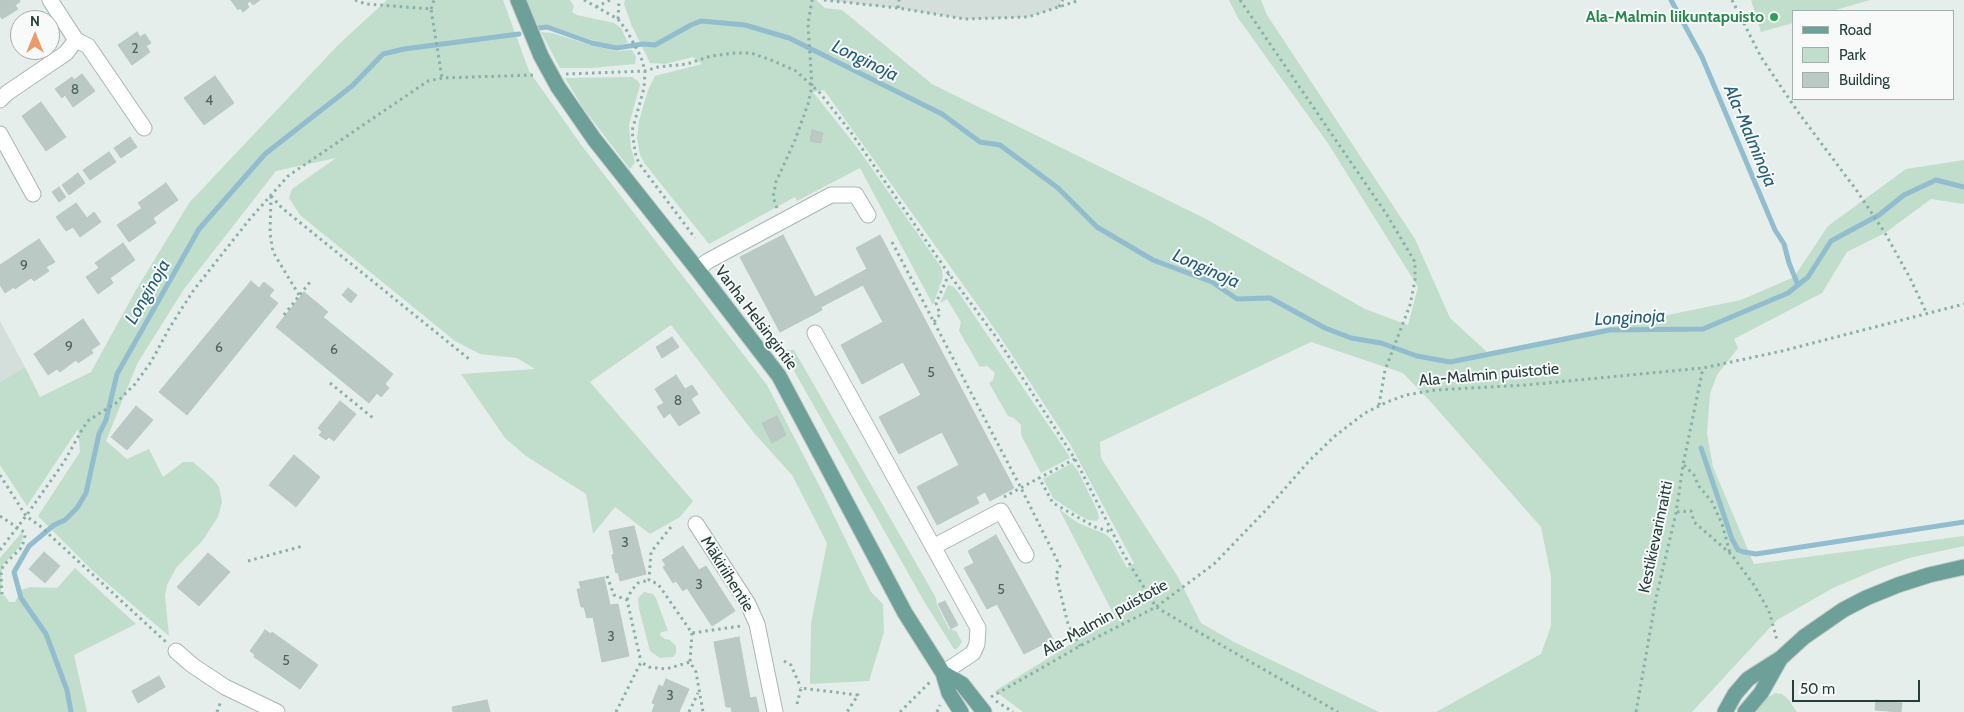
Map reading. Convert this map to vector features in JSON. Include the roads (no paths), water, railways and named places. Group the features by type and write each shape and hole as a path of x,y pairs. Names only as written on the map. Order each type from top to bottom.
{"main road":[{"name":"Vanha Helsingintie","path":"518,0 540,56 558,87 600,147 703,265 779,376 905,614 943,673 949,692 961,712"},
{"path":"1726,712 1735,694 1748,680 1781,658 1824,622 1866,598 1929,575 1964,567"},
{"path":"1745,712 1761,693 1781,658"},
{"name":"Vanha Helsingintie","path":"943,673 962,684 984,712"}],"street":[{"path":"50,0 76,40 88,46 144,128"},
{"path":"0,100 7,93 66,53 76,40"},
{"path":"0,134 32,194"},
{"path":"703,265 831,195 856,196 868,215"},
{"path":"815,333 978,628 977,644 973,653 943,673"},
{"path":"933,547 1002,511 1026,554"},
{"name":"Mäkiriihentie","path":"696,524 748,604 758,624 775,712"},
{"path":"176,651 192,665 225,687 277,712"}],"waterway":[{"name":"Ala-Malminoja","path":"1671,0 1702,57 1775,230 1784,244 1798,285"},
{"name":"Longinoja","path":"539,28 547,27 592,43 616,48 643,44 655,45 701,21 745,25 789,38 942,114 980,142 1000,145 1058,188 1097,227 1153,260 1212,282 1237,299 1270,298 1325,328 1351,338 1381,343 1417,356 1450,362 1610,330 1703,329 1788,293 1808,277 1831,241 1879,215 1904,195 1936,180 1964,187"},
{"name":"Longinoja","path":"71,712 67,690 46,634 21,598 14,572 29,546 54,525 65,520 77,508 86,493 99,434 106,420 117,374 199,229 265,154 352,86 383,54 404,49 519,34"},
{"path":"1701,448 1732,539 1738,550 1744,552 1756,554 1964,522"}],"place":[{"name":"Ala-Malmin liikuntapuisto","path":"1774,17"}]}
